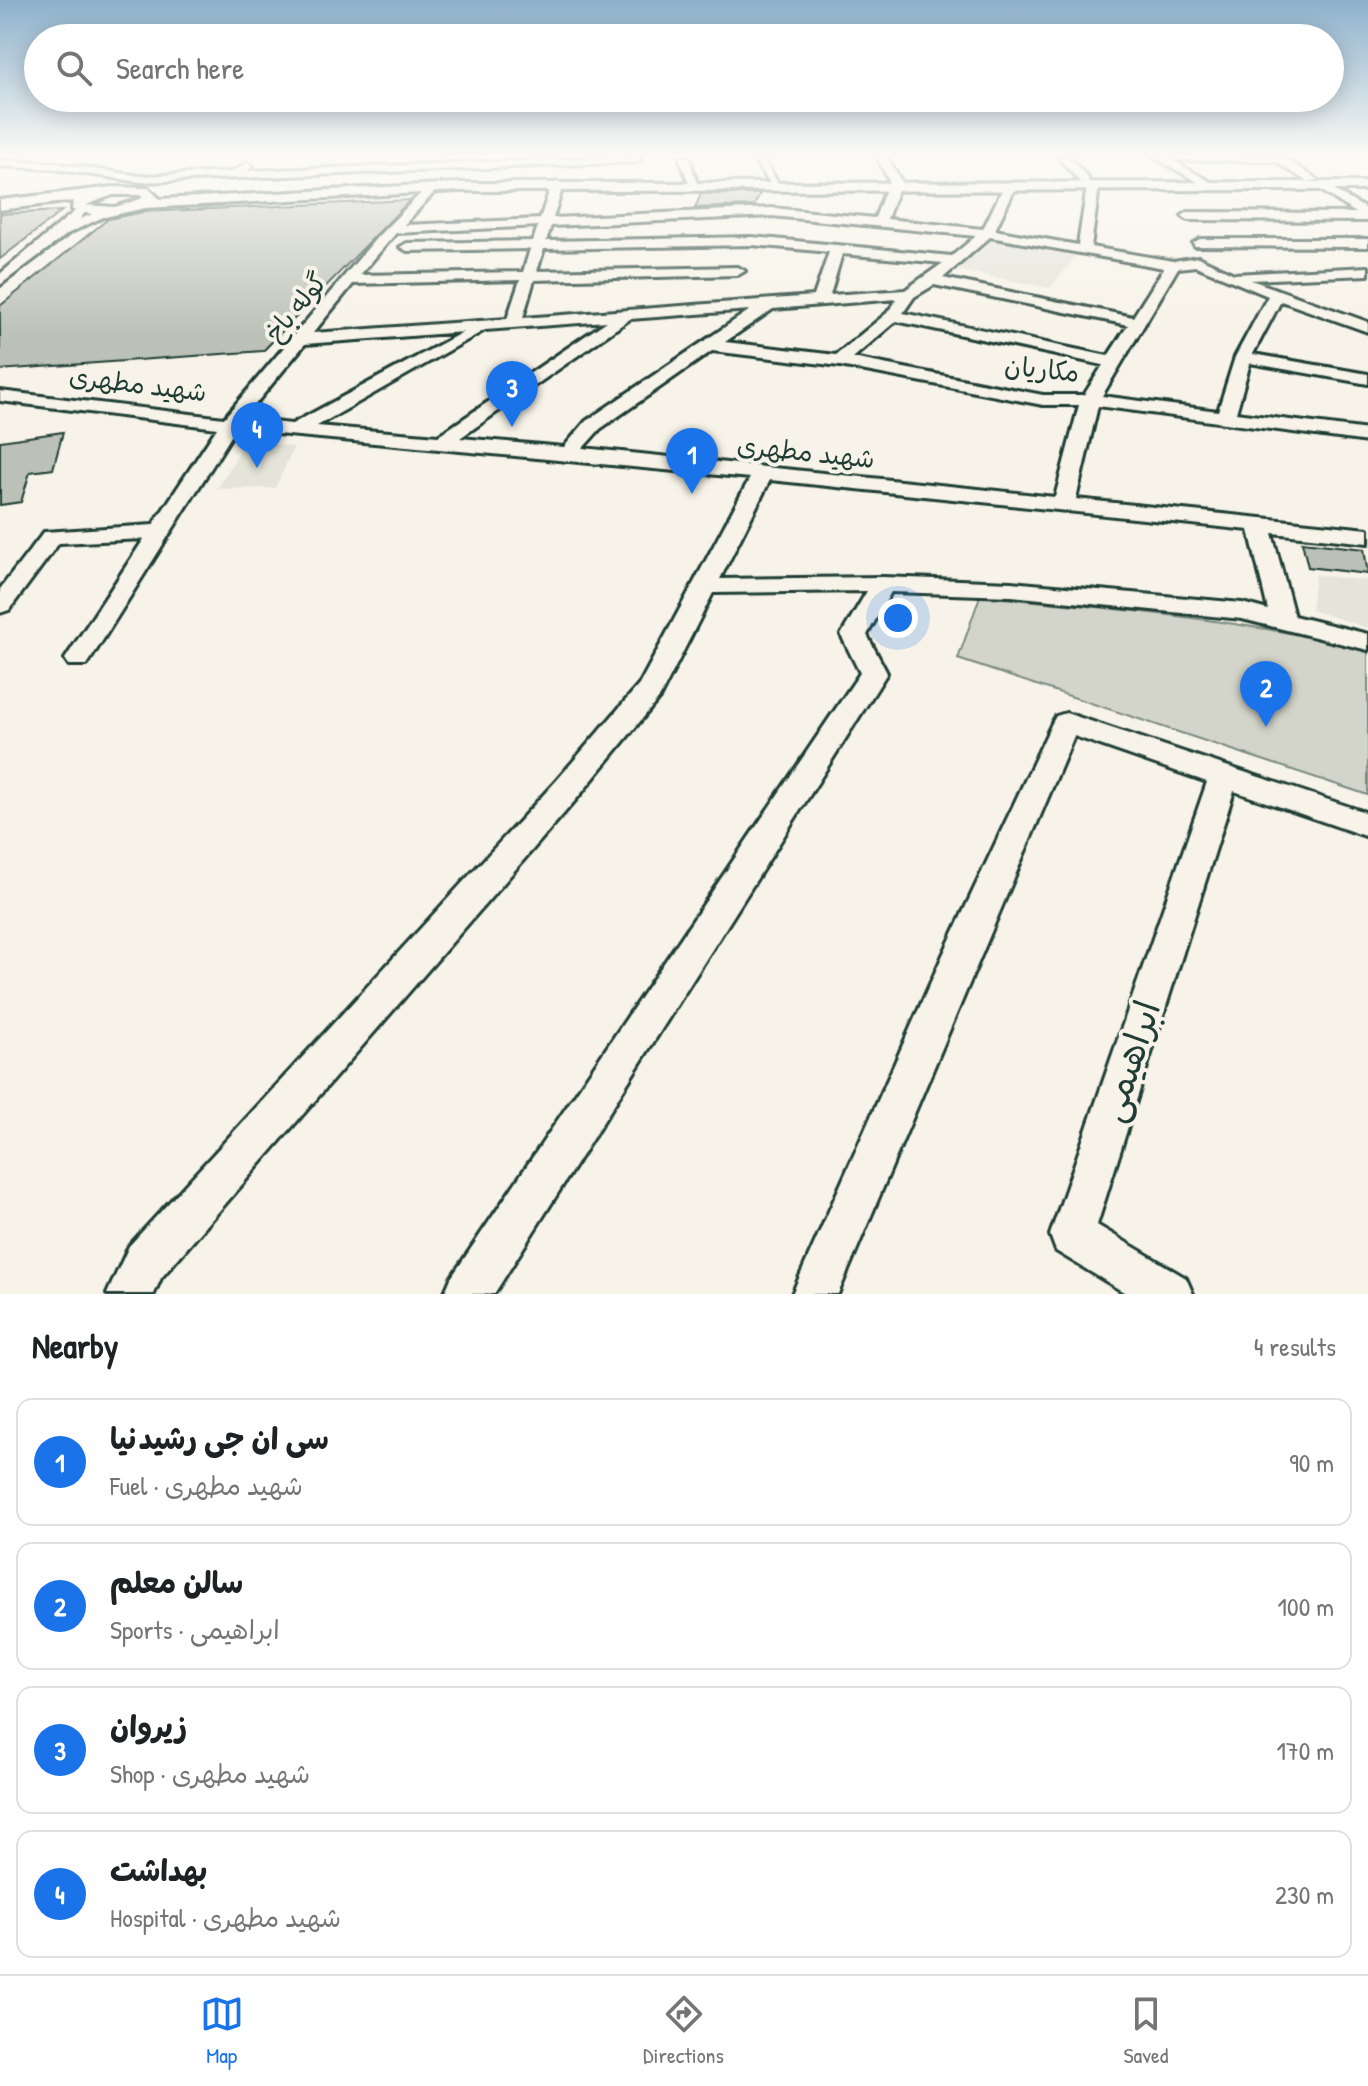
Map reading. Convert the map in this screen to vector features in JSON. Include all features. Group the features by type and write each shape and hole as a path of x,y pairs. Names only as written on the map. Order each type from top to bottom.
{"street":[{"path":"0,281 64,230 74,217"},
{"path":"64,230 95,217"},
{"name":"گوله باخ","path":"78,659 229,424 404,217"},
{"path":"513,324 547,217"},
{"path":"395,229 678,217"},
{"path":"733,288 752,241 768,217"},
{"path":"830,217 987,233 1173,265 1198,261 1229,277 1368,327"},
{"path":"880,222 882,217"},
{"path":"840,361 893,316 909,294 932,280 987,233 995,217"},
{"path":"1084,250 1086,217"},
{"path":"1189,217 1200,243 1198,261"},
{"path":"378,247 752,241 955,260"},
{"path":"1200,243 1368,243"},
{"path":"820,302 837,249"},
{"path":"1063,507 1090,400 1135,322 1173,265"},
{"path":"1229,277 1368,271"},
{"path":"1340,272 1368,281"},
{"path":"350,280 530,276 733,288 767,306"},
{"path":"932,280 1135,322"},
{"path":"302,339 627,315 733,288"},
{"path":"569,453 593,425 767,306 909,294"},
{"path":"1225,418 1243,357 1276,295"},
{"path":"441,443 502,398 627,315"},
{"path":"893,316 1112,362"},
{"path":"295,430 483,327"},
{"name":"مکاریان","path":"712,346 840,361 1043,400 1090,400 1368,436"},
{"path":"1243,357 1368,379"},
{"name":"شهید مطهری","path":"0,396 229,424 569,453 1063,507 1368,536"},
{"path":"130,1294 145,1262 537,823 650,690 762,475"},
{"path":"1259,525 1283,621"},
{"path":"0,605 52,537 160,531"},
{"path":"706,586 883,584 1011,589 1242,611 1368,642"},
{"path":"467,1294 874,673 854,635 883,584"},
{"path":"815,1294 953,971 1066,723 1368,825"},
{"name":"ابراهیمی","path":"1170,1294 1072,1235 1223,778"}],"shaded area":[{"path":"992,237 1079,253 1050,288 951,269"},
{"path":"247,440 294,447 275,488 217,489"},
{"path":"1315,575 1368,581 1368,628 1311,610"},
{"path":"980,596 1223,622 1368,649 1368,795 958,659"}],"building":[{"path":"0,217 54,217 0,259"},
{"path":"393,217 263,351 0,370 0,306 108,219"},
{"path":"63,432 53,469 30,472 21,502 0,505 0,441"},
{"path":"1302,542 1364,549 1368,574 1308,567"}],"place":[{"name":"زیروان","path":"512,427"},
{"name":"بهداشت","path":"257,468"},
{"name":"سی ان جی رشیدنیا","path":"692,494"},
{"name":"سالن معلم","path":"1266,727"}]}
